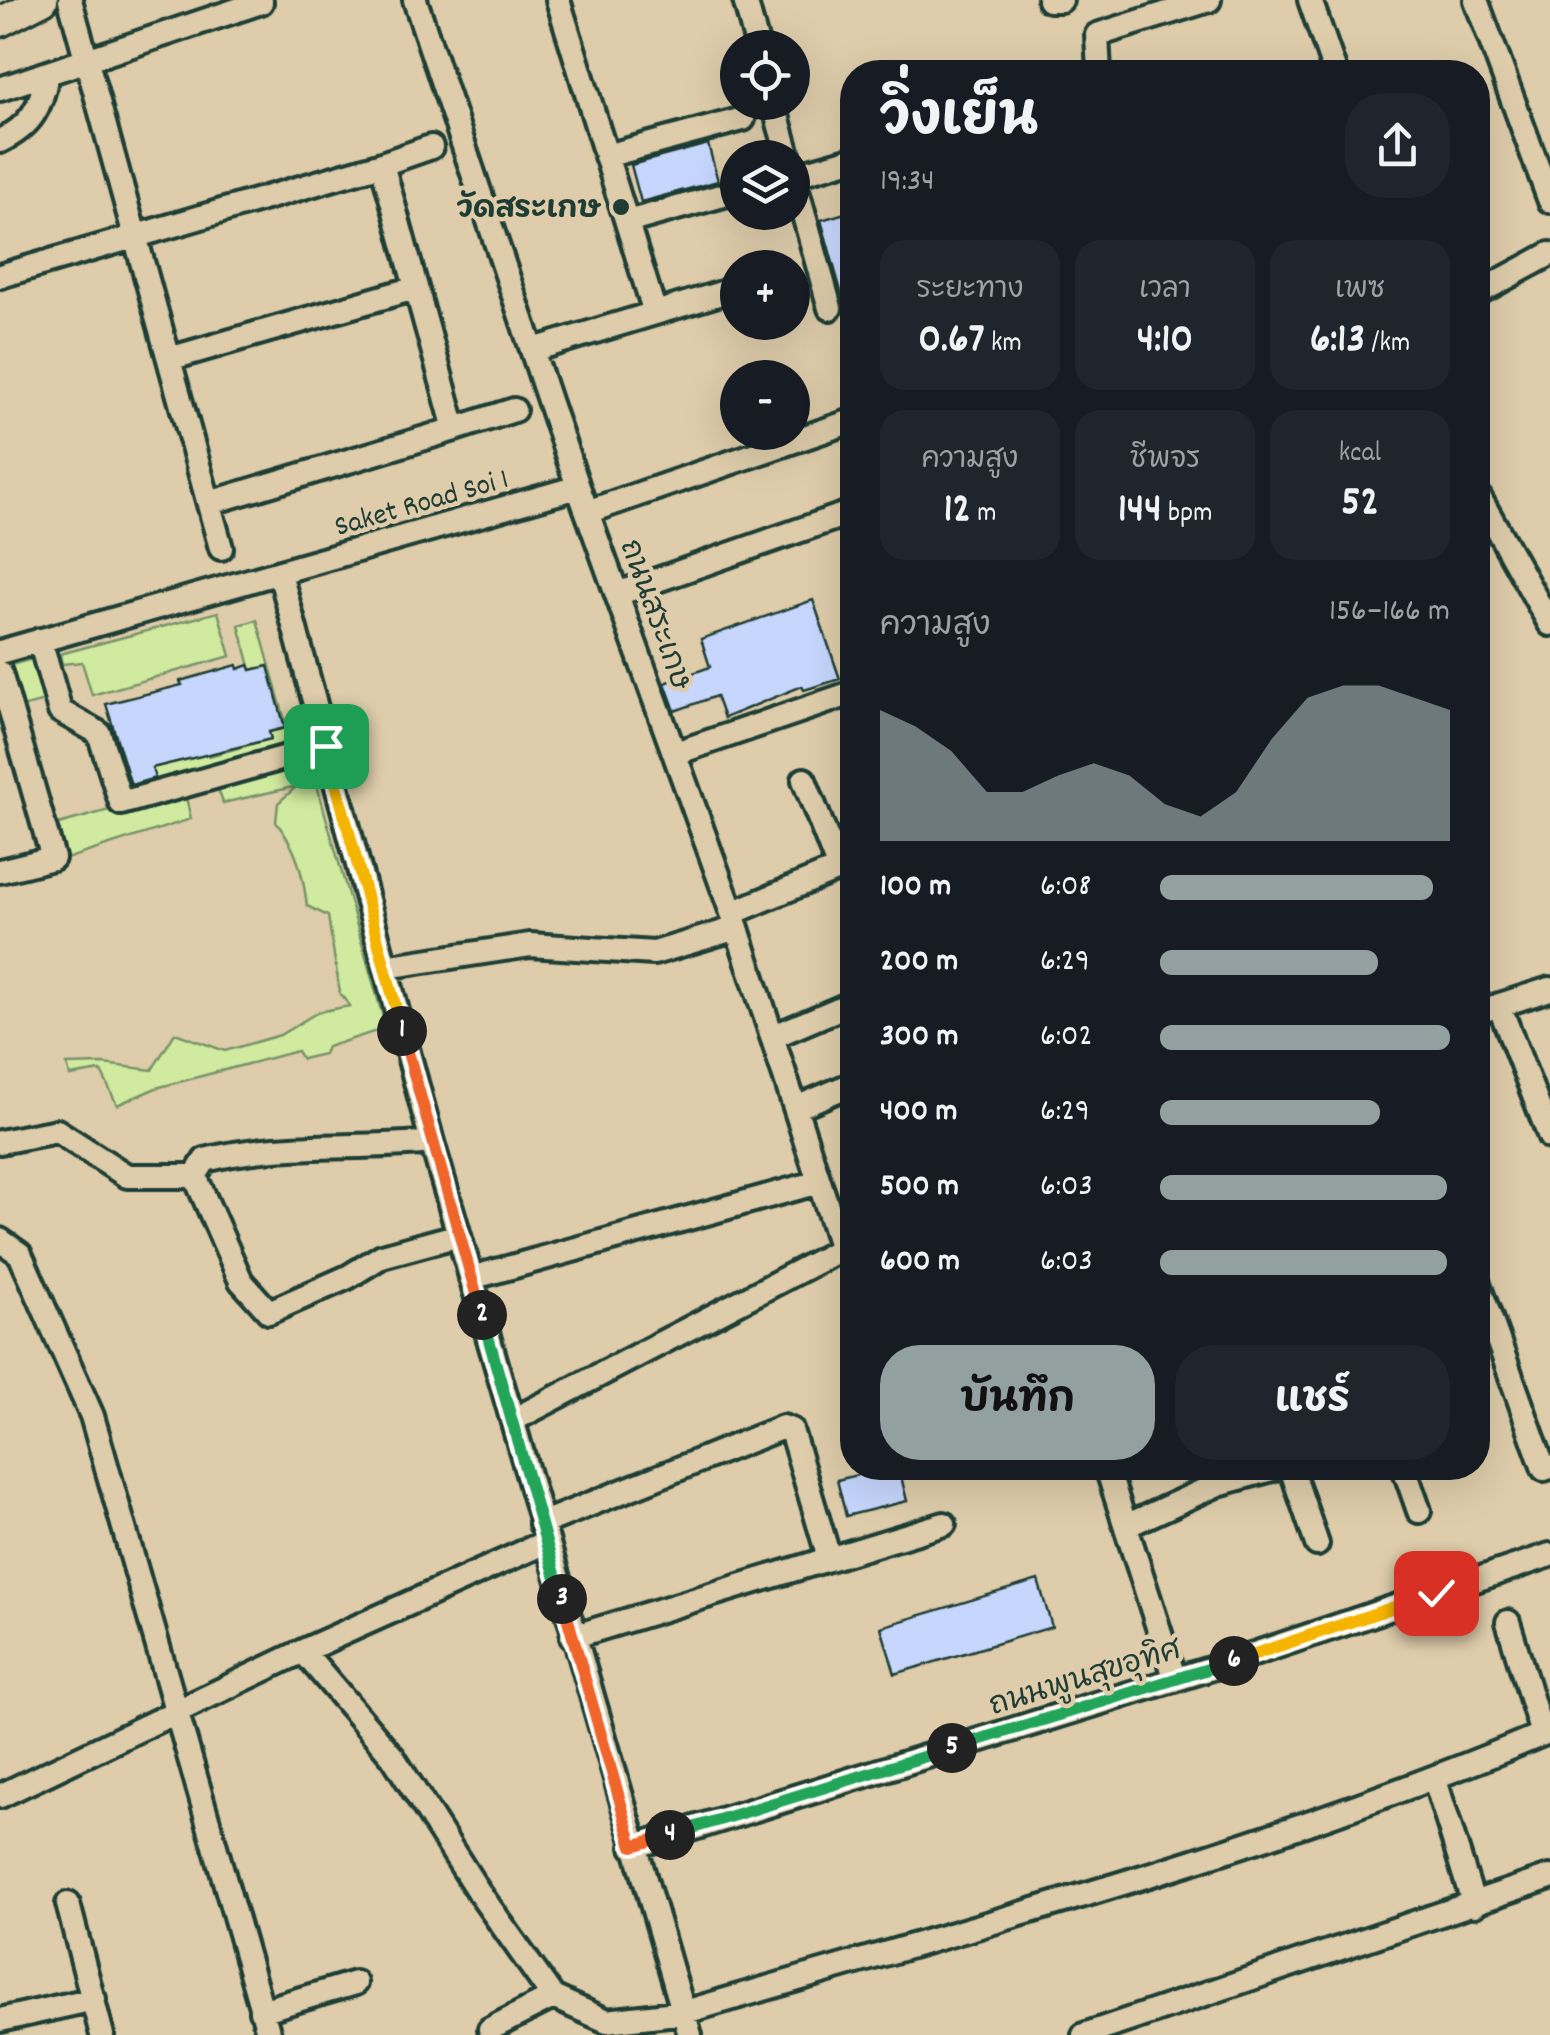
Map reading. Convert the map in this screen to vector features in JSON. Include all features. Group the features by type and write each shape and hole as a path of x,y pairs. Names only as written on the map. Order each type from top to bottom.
{"main road":[{"path":"0,5 38,2"},
{"path":"0,22 38,2"}],"street":[{"path":"70,0 221,548"},
{"name":"ถนนสระเกษ","path":"415,0 578,487 676,753 819,1182 840,1230"},
{"path":"558,0 655,313"},
{"path":"745,0 753,30"},
{"path":"1048,0 1061,0"},
{"path":"1098,60 1097,35 1209,0"},
{"path":"1310,0 1330,60"},
{"path":"1476,0 1550,199"},
{"path":"0,90 262,2"},
{"path":"0,141 31,122 42,102 47,74"},
{"path":"606,156 743,120"},
{"path":"0,276 431,147"},
{"path":"810,170 840,163"},
{"path":"382,164 456,429"},
{"path":"627,222 720,197"},
{"path":"808,230 830,308"},
{"path":"1490,286 1550,254"},
{"path":"169,359 415,288"},
{"path":"533,350 720,293"},
{"path":"208,502 514,410"},
{"path":"587,512 840,425"},
{"name":"Saket Road Soi 1","path":"0,652 578,487"},
{"path":"1490,514 1547,611"},
{"path":"617,594 840,516"},
{"path":"280,573 432,1142 572,1637 688,2024"},
{"path":"40,640 60,710 99,733 121,803 326,746"},
{"path":"0,673 53,858 0,871"},
{"path":"676,753 840,697"},
{"path":"804,780 840,854"},
{"path":"385,967 530,945 654,954 734,921 840,869"},
{"path":"1490,1007 1550,989"},
{"path":"772,1037 840,1008"},
{"path":"1490,1022 1550,1137"},
{"path":"796,1108 840,1089"},
{"path":"0,1142 56,1131 127,1176 194,1176"},
{"path":"194,1176 205,1160 240,1151 365,1150 432,1142"},
{"path":"194,1176 240,1281 269,1312 348,1278 382,1256 459,1235"},
{"path":"471,1278 819,1182"},
{"path":"0,1240 20,1254 92,1416 269,2035"},
{"path":"513,1420 840,1250"},
{"path":"1490,1316 1547,1468"},
{"path":"0,1796 544,1533 783,1427 791,1430 829,1558"},
{"path":"1111,1480 1175,1680"},
{"path":"1126,1526 1232,1480"},
{"path":"1295,1480 1317,1544"},
{"path":"1408,1480 1419,1510"},
{"path":"572,1637 944,1524"},
{"name":"ถนนพูนสุขอุทิศ","path":"633,1846 1175,1680 1550,1555"},
{"path":"304,1651 393,1757 478,1891 552,1997 607,2021 688,2024 1435,1780 1546,1732 1508,1622"},
{"path":"1435,1780 1474,1905"},
{"path":"1084,2035 1474,1905 1548,1885"},
{"path":"68,1904 102,2035"},
{"path":"261,2011 355,1983"},
{"path":"490,2030 552,1997"},
{"path":"0,2020 94,1999"}],"green space":[{"path":"218,612 231,656 92,695 82,662 62,664 60,654"},
{"path":"257,620 292,745 156,782 150,761 207,753 209,756 270,739 269,732 285,728 268,666 251,670 239,625"},
{"path":"36,658 48,700 15,709 4,667"},
{"path":"308,754 386,1028 327,1047 324,1054 302,1059 297,1051 156,1088 117,1105 101,1071 70,1076 67,1065 103,1064 152,1070 175,1033 225,1051 280,1035 318,1012 350,1006 340,994 328,916 307,906 298,862 276,822 278,803 297,786 223,803 217,786"},
{"path":"178,791 185,793 191,819 66,859 59,857 55,825"}],"building":[{"path":"708,144 718,181 641,202 631,165"},
{"path":"840,214 840,288 821,220"},
{"path":"813,600 840,679 804,690 802,686 724,718 716,696 675,711 665,683 710,667 701,639"},
{"path":"237,665 238,669 249,665 251,670 268,666 285,728 269,732 271,739 152,768 155,778 131,785 106,704 182,685 180,681"},
{"path":"837,1480 902,1480 907,1501 846,1516"},
{"path":"1038,1580 1052,1627 895,1674 881,1627"}],"place":[{"name":"วัดสระเกษ","path":"621,207"}],"route":[{"path":"326,746 428,1128 633,1846 1209,1669 1436,1593"}]}
